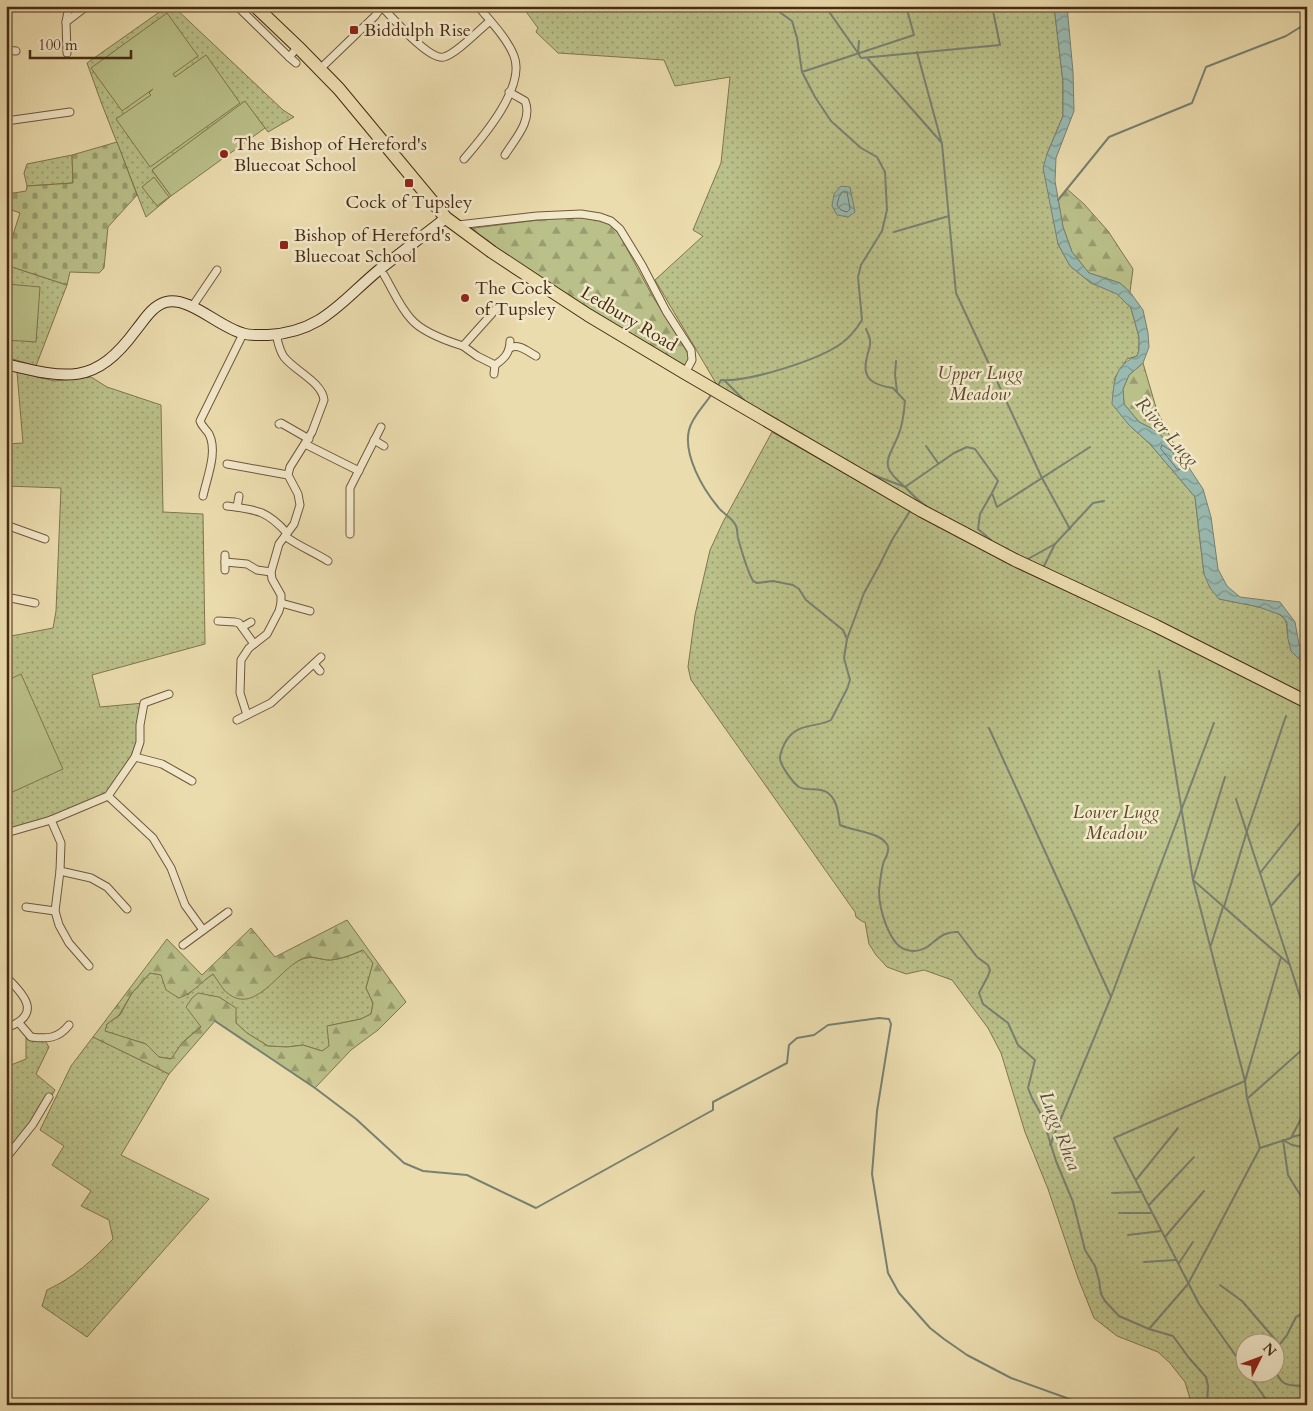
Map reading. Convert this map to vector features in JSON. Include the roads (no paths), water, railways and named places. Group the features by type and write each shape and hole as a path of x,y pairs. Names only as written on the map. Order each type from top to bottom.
{"highway":[{"name":"Ledbury Road","path":"255,6 294,52 320,69 342,92 451,222 588,315 866,480 976,540 1172,634 1307,702"}],"street":[{"path":"67,53 66,22 69,6"},
{"path":"66,22 87,6"},
{"name":"Ledbury Road","path":"237,6 294,52 296,63"},
{"path":"464,159 500,112 516,74 514,56 478,6"},
{"path":"320,69 382,7 424,50 442,58 452,53 490,22"},
{"path":"6,50 16,51"},
{"path":"505,155 524,124 529,110 525,101 509,92"},
{"path":"6,121 70,112"},
{"path":"6,364 51,375 63,376 86,372 111,358 130,338 145,317 155,308 169,301 176,301 192,307 224,326 243,334 276,334 312,325 328,315 379,270 451,222 580,214 611,221 620,229 642,265 666,312 691,350 692,360 685,373"},
{"path":"192,307 217,270"},
{"path":"384,275 401,307 412,321 440,338 463,346 495,365"},
{"path":"463,346 497,308"},
{"path":"202,496 212,459 212,445 209,433 202,427 200,421 243,334"},
{"path":"247,715 240,693 240,667 244,652 266,634 276,618 281,603 281,595 272,579 271,572 279,544 297,519 300,505 298,494 288,475 290,467 307,442 322,410 323,396 316,385 285,358 278,345 276,334"},
{"path":"494,374 495,365 507,355 510,345 520,347 536,356"},
{"path":"280,421 307,442 359,470"},
{"path":"350,534 350,488 381,427"},
{"path":"374,440 384,446"},
{"path":"228,464 240,470 288,475"},
{"path":"237,507 239,496"},
{"path":"227,506 266,514 276,521 295,544 313,551 328,561"},
{"path":"6,525 46,539"},
{"path":"225,562 247,564 257,570 271,572"},
{"path":"6,597 35,603"},
{"path":"281,603 310,611"},
{"path":"218,621 235,622 242,627 254,644"},
{"path":"242,627 251,622"},
{"path":"237,720 271,703 321,657"},
{"path":"314,664 320,670"},
{"path":"6,833 51,820 108,796 135,757 140,742 140,725 144,703 170,694"},
{"path":"135,757 162,764 192,781"},
{"path":"108,796 153,838 171,868 185,905 202,930"},
{"path":"51,820 61,843 60,872 55,911 59,925 69,943 89,966"},
{"path":"60,872 91,878 107,887 127,909"},
{"path":"26,907 55,911"},
{"path":"183,945 228,912"},
{"path":"6,977 26,1000 24,1018 6,1028"},
{"path":"18,1023 31,1037 43,1038 62,1034 69,1025"},
{"path":"6,1158 33,1124 48,1097"}],"water":[{"path":"1054,6 1067,6 1073,72 1074,111 1056,158 1055,181 1063,227 1072,252 1089,273 1120,283 1130,292 1143,310 1148,333 1149,347 1143,363 1129,375 1123,389 1124,404 1139,422 1153,429 1176,448 1203,489 1211,517 1218,569 1227,586 1240,597 1280,602 1295,622 1299,644 1307,653 1307,664 1291,651 1287,622 1281,615 1259,607 1219,599 1210,588 1204,574 1195,497 1150,444 1129,425 1112,404 1117,375 1124,364 1137,356 1139,337 1131,308 1117,294 1091,283 1070,266 1058,244 1043,168 1063,116 1063,82"},
{"path":"841,186 850,187 855,212 848,217 837,215 832,206 834,194"}],"waterway":[{"name":"Lugg Rhea","path":"717,387 721,380 733,380 766,374 801,363 831,350 851,335 862,320 858,277 861,265 882,231 887,210 885,172 877,157 861,148 831,121 815,97 802,72 797,38 792,21 771,6"},
{"path":"825,6 858,53"},
{"path":"802,72 914,35 906,6"},
{"path":"859,41 858,53 861,58 1000,45 992,6"},
{"path":"1058,200 1109,137 1192,103 1206,67 1286,36 1307,23"},
{"path":"917,52 942,144 956,293 1042,478 1070,529"},
{"path":"867,58 941,142"},
{"path":"894,232 949,216"},
{"path":"866,329 870,343 866,365 867,376 874,383 893,388 905,401 901,428 888,463 891,473 905,487 954,453 967,447 975,449 998,481 992,493"},
{"path":"896,361 897,391"},
{"path":"724,380 745,401"},
{"name":"Lugg Rhea","path":"711,395 695,416 691,425 688,440 689,450 696,471 706,491 736,526 748,571 753,581 757,583 773,581 793,585 799,589 806,600 843,630 847,639 844,658 850,680 847,689 831,720 799,729 789,737 781,753 782,765 790,778 799,787 825,791 831,796 837,808 840,825 877,836 887,845 888,853 884,861 879,898 890,934 901,947 915,951 928,946 943,935 950,932 958,932 977,957 988,965 990,970 979,993 983,1004 1008,1023 1018,1045 1035,1060 1028,1088 1042,1116 1056,1161 1073,1202 1085,1250 1095,1266 1101,1294 1119,1316 1149,1329 1173,1336 1206,1377 1208,1386 1207,1405"},
{"path":"926,446 938,463"},
{"path":"991,540 978,529 980,514 992,493 997,507 1090,447"},
{"path":"868,473 905,487 930,509"},
{"path":"1028,559 1055,544 1093,503 1104,501"},
{"path":"847,639 864,593 892,540 910,511"},
{"path":"1044,566 1055,544"},
{"path":"1159,671 1193,880 1289,964"},
{"path":"1224,907 1247,831 1286,716"},
{"path":"1050,1145 1111,997 1214,723"},
{"path":"989,728 1111,997"},
{"path":"1225,777 1193,880 1245,1081 1247,1098 1260,1148"},
{"path":"1236,799 1307,1018"},
{"path":"1260,873 1302,820"},
{"path":"1271,906 1307,865"},
{"path":"1211,945 1223,907"},
{"path":"1236,1356 1199,1304 1114,1138 1245,1081 1281,957"},
{"path":"215,1021 315,1088 356,1119 404,1163 423,1171 467,1175 536,1208 713,1110 713,1102 787,1063 789,1045 797,1038 814,1035 828,1025 879,1018 889,1019 891,1024 877,1111 872,1174 888,1273 899,1293 930,1328 967,1355 1011,1378 1075,1401 1079,1405"},
{"path":"1248,1098 1304,1048"},
{"path":"1149,1329 1188,1284 1260,1148 1291,1138 1307,1107"},
{"path":"1136,1180 1178,1128"},
{"path":"1292,1137 1307,1133"},
{"path":"1283,1140 1288,1175 1307,1206"},
{"path":"1283,1140 1292,1145 1307,1148"},
{"path":"1149,1205 1194,1157"},
{"path":"1165,1237 1204,1191"},
{"path":"1112,1193 1142,1192"},
{"path":"1119,1213 1151,1213"},
{"path":"1128,1235 1161,1231"},
{"path":"1179,1263 1193,1242"},
{"path":"1144,1262 1176,1260"},
{"path":"1220,1285 1242,1301 1270,1334"},
{"path":"1286,1336 1296,1317 1307,1311"},
{"path":"1255,1384 1270,1405"},
{"path":"1286,1384 1307,1386"}],"place":[{"name":"Biddulph Rise","path":"354,30"},
{"name":"The Bishop of Hereford's Bluecoat School","path":"224,154"},
{"name":"Cock of Tupsley","path":"409,183"},
{"name":"Bishop of Hereford's Bluecoat School","path":"284,245"},
{"name":"The Cock of Tupsley","path":"465,298"}],"park label":[{"name":"Upper Lugg Meadow","path":"980,383"},
{"name":"Lower Lugg Meadow","path":"1116,822"}],"water label":[{"name":"River Lugg","path":"1167,432"}]}
